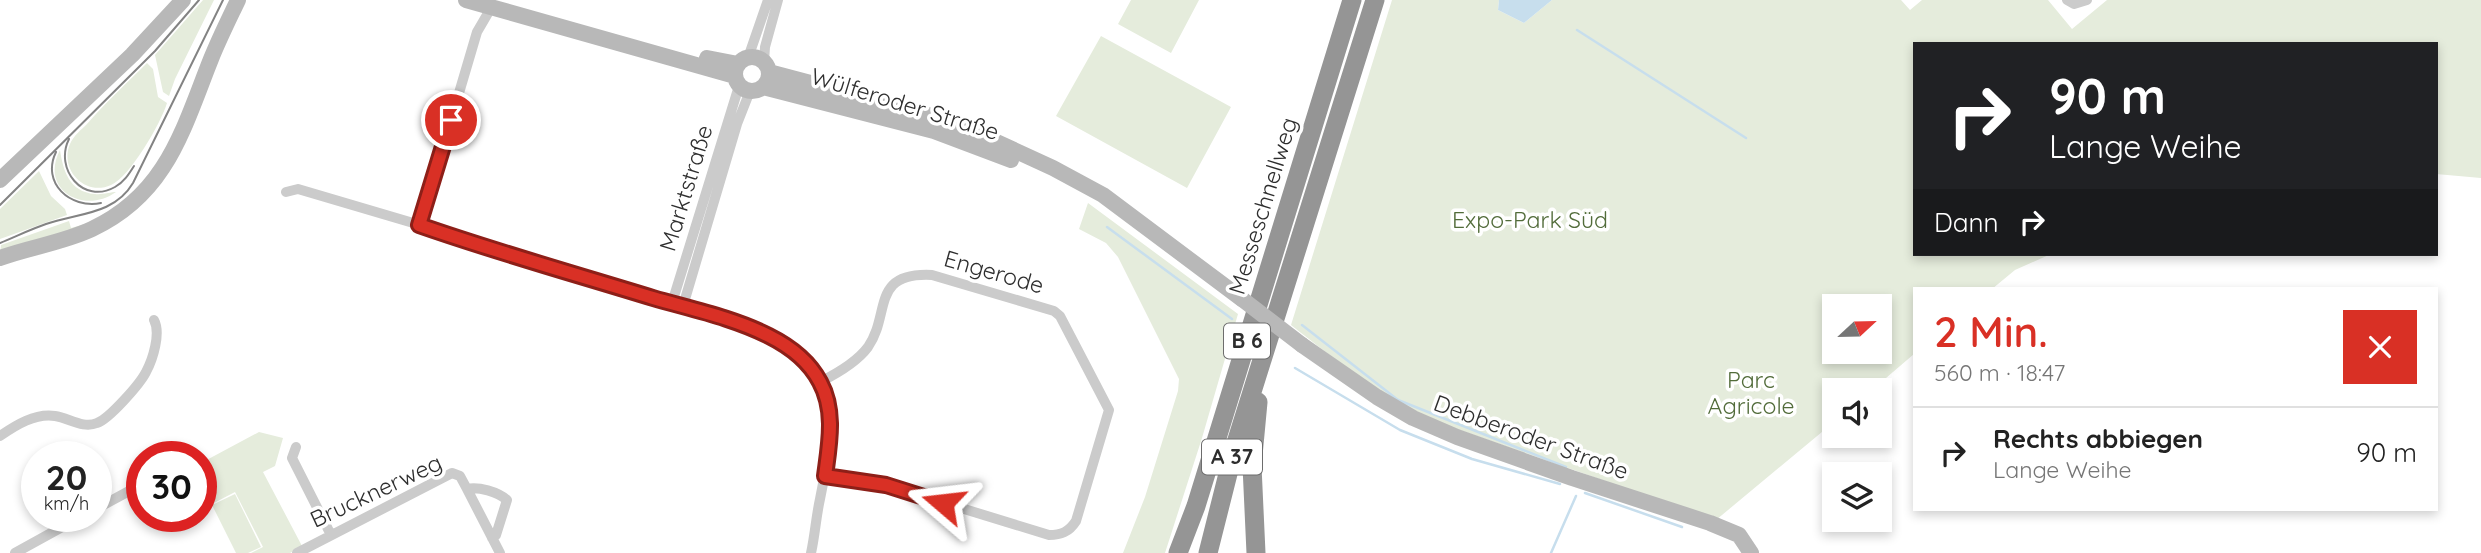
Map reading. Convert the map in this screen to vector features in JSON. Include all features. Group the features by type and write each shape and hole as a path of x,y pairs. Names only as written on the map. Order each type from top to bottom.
{"highway":[{"name":"Messeschnellweg","path":"1196,506 1352,0"},
{"name":"Messeschnellweg","path":"1261,362 1375,0"},
{"name":"B 6","path":"1256,553 1252,466 1261,362"},
{"name":"A 37","path":"1208,553 1235,446 1261,362"},
{"name":"B 6","path":"1178,553 1196,506"},
{"name":"A 37","path":"1186,553 1196,506"}],"street":[{"path":"0,180 132,55 183,0"},
{"path":"0,258 71,238 94,228 143,195 168,162 178,143 211,58 238,0"},
{"name":"Wülferoder Straße","path":"466,0 751,75"},
{"name":"Wülferoder Straße","path":"506,0 934,131 989,145 1099,201 1109,202 1302,345"},
{"name":"Marktstraße","path":"677,305 751,75 768,0"},
{"name":"Marktstraße","path":"751,75 765,47 778,0"},
{"path":"2071,2 2087,0"},
{"path":"419,225 477,33 491,8"},
{"path":"286,192 298,189 419,225 772,337 799,356 820,382 830,416 831,434 811,553"},
{"name":"Engerode","path":"820,382 855,360 868,347 884,298 895,284 912,276 932,275 1060,316 1109,410 1076,521 1072,528 1058,535 1016,525 886,485 825,476"},
{"path":"0,436 33,417 55,416 88,425 101,422 146,372 156,342 157,325 154,320"},
{"name":"Debberoder Straße","path":"1302,345 1377,397 1413,418 1457,437 1572,478 1710,523 1739,536 1751,553"},
{"path":"296,447 292,458 331,535"},
{"name":"Brucknerweg","path":"297,553 310,550 331,535 452,473 460,476 500,553"},
{"name":"Brucknerweg","path":"467,489 472,487 501,495 507,500 496,535 492,538"},
{"path":"15,553 53,532"}],"green space":[{"path":"203,0 214,0 169,96 163,92 155,55"},
{"path":"1131,0 1199,0 1171,53 1118,24"},
{"name":"Expo-Park Süd","path":"1392,0 1499,0 1498,10 1524,23 1552,0 1901,0 1910,10 1922,0 2048,0 2072,29 2107,0 2481,0 2481,178 2438,174 2438,42 1913,42 1913,256 2046,256 2015,270 1994,287 1913,287 1913,355 1886,378 1822,378 1822,432 1716,520 1440,423 1381,391 1291,325"},
{"path":"1101,36 1231,107 1187,188 1056,116"},
{"path":"147,63 153,69 158,97 167,103 158,123 144,148 119,180 101,188 84,184 71,171 68,163 70,144 101,108"},
{"path":"60,150 69,179 79,189 95,194 116,192 91,201 68,195 55,177 55,164"},
{"path":"39,171 51,196 65,209 67,215 0,239 0,209"},
{"path":"1088,203 1238,314 1165,553 1123,553 1145,497 1178,391 1179,379 1118,257 1106,243 1079,229"},
{"path":"69,221 71,228 85,224 86,226 0,254 1,245"},
{"path":"259,432 283,438 275,466 263,472 302,546 290,553 251,553 263,547 235,492 217,501 217,454"},
{"path":"235,494 261,547 248,553 236,553 217,515 217,503"}],"water":[{"path":"1499,0 1552,0 1524,23 1498,10"}],"waterway":[{"path":"1577,30 1746,138"},
{"path":"1107,227 1232,319"},
{"path":"1302,325 1398,400 1566,467"},
{"path":"1295,368 1400,430 1472,459 1560,484"},
{"path":"1585,493 1682,527"},
{"path":"1551,553 1576,496"}],"tram line":[{"path":"0,205 155,51 199,0"},
{"path":"0,243 46,224 106,207 125,193 133,183 223,0"},
{"path":"69,139 65,162 74,181 82,188 103,191 115,187 134,166"},
{"path":"56,152 52,174 61,191 79,202 101,203"}],"route":[{"path":"451,120 419,225 683,306 772,337 806,362 820,382 826,397 831,434 825,476 886,485 943,503"}],"park label":[{"name":"Parc Agricole","path":"1751,393"}]}
